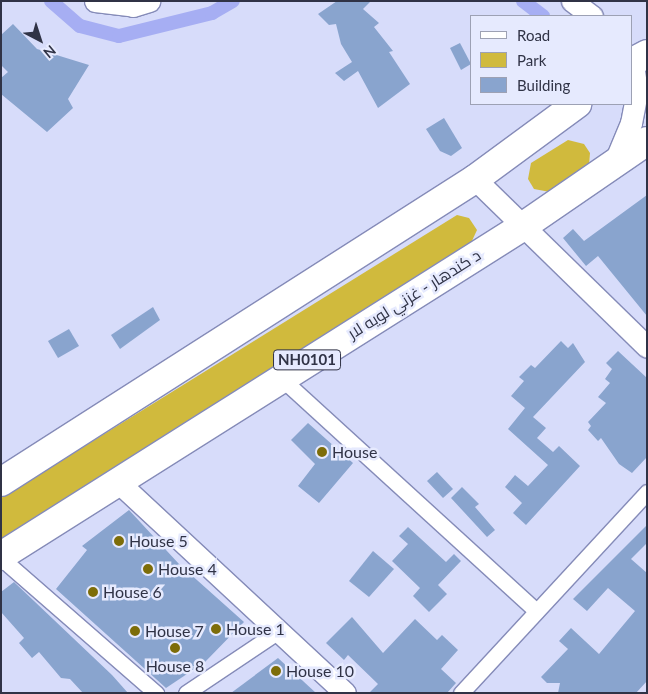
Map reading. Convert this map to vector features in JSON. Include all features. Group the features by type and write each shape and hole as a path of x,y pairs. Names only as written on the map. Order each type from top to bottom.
{"highway":[{"path":"1,482 475,179 576,105"},
{"name":"د کندهار - غزني لويه لار","path":"1,557 280,377 522,227 647,141"}],"main road":[{"path":"95,1 133,6 149,1"},
{"path":"572,1 591,15"},
{"path":"612,166 630,122 637,92 636,58"},
{"path":"475,179 647,347"},
{"path":"117,481 277,632 345,693"}],"street":[{"path":"280,377 536,611"},
{"path":"461,693 647,492"},
{"path":"1,557 156,693"},
{"path":"186,693 277,632"}],"green space":[{"path":"568,140 584,144 590,153 589,165 550,192 534,189 528,179 531,163"},
{"path":"457,215 469,218 477,230 471,243 1,546 1,498"}],"building":[{"path":"337,1 371,1 363,9 379,23 374,27 393,51 389,52 410,84 378,108 358,71 344,81 335,73 352,62 341,44 336,24 329,25 318,14"},
{"path":"13,24 37,49 89,65 68,99 73,108 47,132 1,94 1,78 8,72 1,65 1,35"},
{"path":"460,43 470,65 461,70 450,48"},
{"path":"444,118 462,148 451,156 440,151 426,129"},
{"path":"647,195 647,316 598,256 586,266 563,238 573,229 584,241"},
{"path":"153,307 160,320 120,349 111,335"},
{"path":"69,329 79,346 58,358 48,341"},
{"path":"561,341 568,348 573,343 585,362 533,417 546,428 537,438 553,452 559,446 580,466 526,525 513,513 522,503 505,487 515,475 528,486 548,465 508,429 525,408 511,396 524,381 519,377 531,365 535,368"},
{"path":"618,351 647,378 647,457 632,473 619,464 601,438 598,441 588,430 591,426 588,422 606,403 598,397 610,383 605,379 612,369 606,363"},
{"name":"House","path":"308,423 353,463 319,503 298,486 315,464 291,440"},
{"path":"437,472 453,489 443,498 427,481"},
{"path":"462,487 479,504 475,507 495,530 487,537 451,498"},
{"path":"129,510 179,564 244,622 205,662 166,688 56,589 87,550 82,546"},
{"path":"647,525 647,543 631,559 647,573 647,681 636,693 558,693 560,683 547,683 541,677 568,649 559,641 571,628 599,654 635,611 608,588 587,611 573,599"},
{"path":"408,527 446,562 454,554 461,561 438,585 447,594 429,612 413,596 420,588 392,561 408,544 399,536"},
{"path":"373,551 394,569 369,597 349,581"},
{"path":"14,582 112,675 128,693 83,693 70,679 61,678 39,652 32,658 19,643 24,638 1,612 1,592"},
{"path":"352,617 383,653 415,619 437,640 442,635 458,650 441,669 456,683 447,693 369,693 378,684 348,655 344,660 326,643"},
{"name":"House 10","path":"278,658 316,693 231,693"}],"waterway":[{"path":"51,1 80,26 119,36 212,13 233,1"},
{"path":"523,1 542,15"}],"place":[{"name":"House","path":"322,452"},
{"name":"House 5","path":"119,541"},
{"name":"House 4","path":"148,569"},
{"name":"House 6","path":"93,592"},
{"name":"House 1","path":"216,629"},
{"name":"House 7","path":"135,631"},
{"name":"House 8","path":"175,648"},
{"name":"House 10","path":"276,671"}]}
